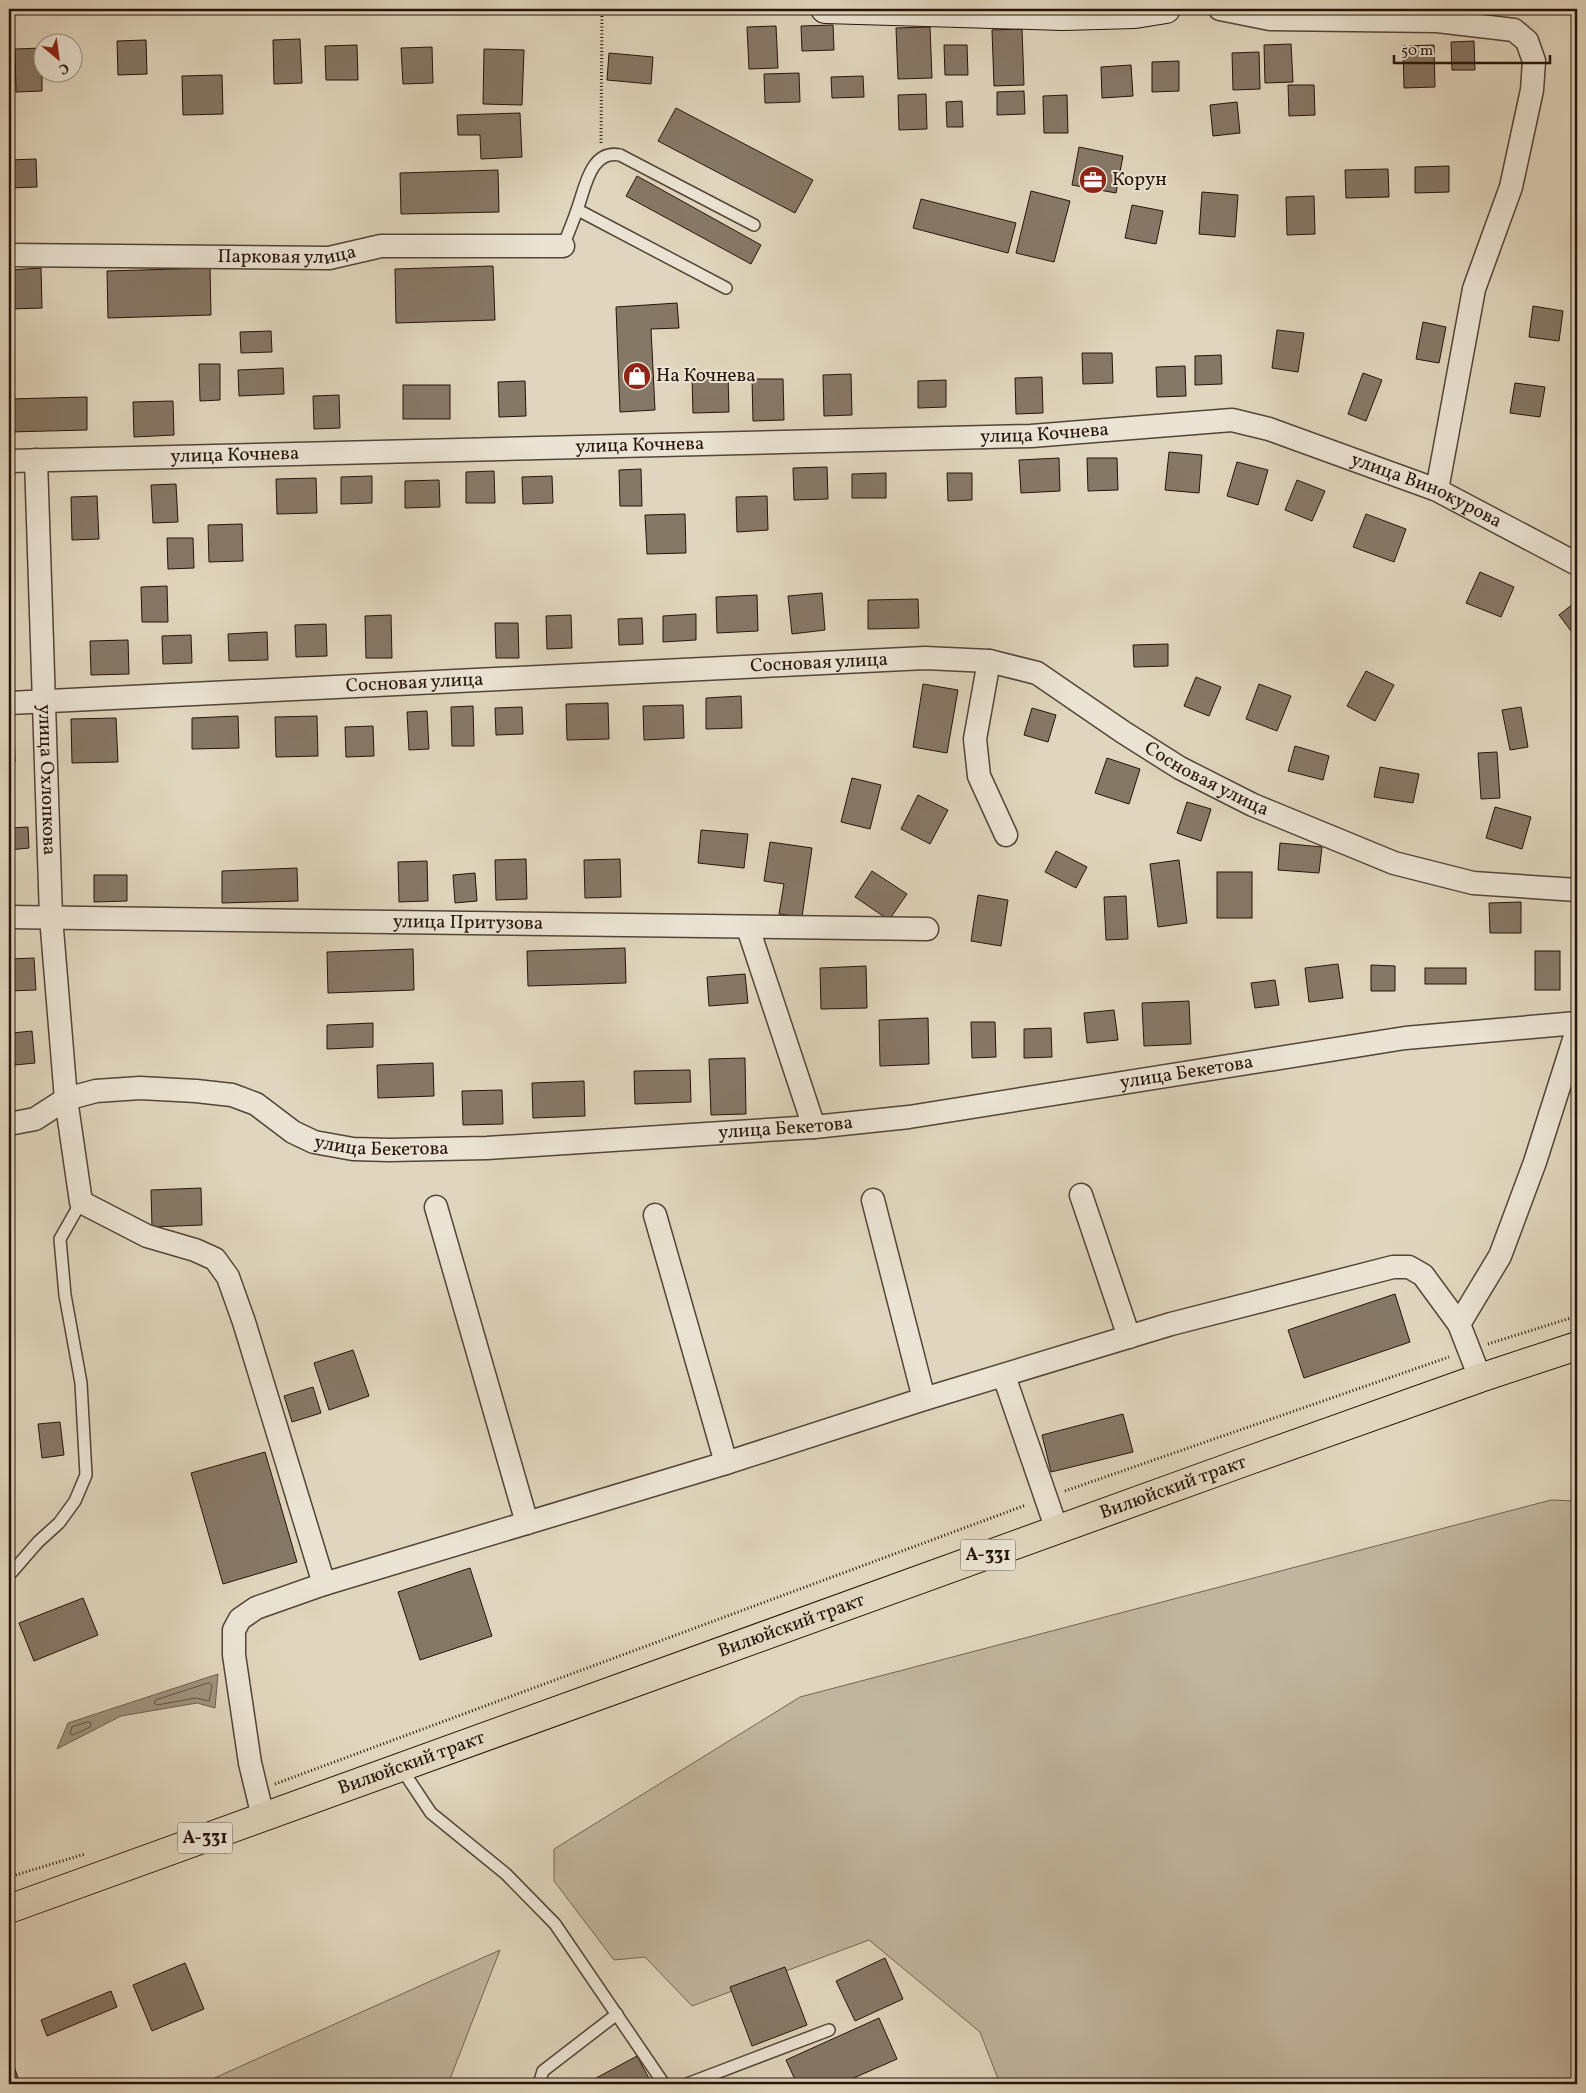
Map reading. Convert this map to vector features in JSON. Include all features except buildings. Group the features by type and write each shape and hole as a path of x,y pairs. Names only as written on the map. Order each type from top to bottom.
{"main road":[{"path":"825,9 1063,16 1135,14 1166,9"},
{"name":"Вилюйский тракт","path":"9,1909 1056,1530 1480,1378 1577,1346"}],"street":[{"path":"1220,9 1270,19 1436,21 1514,30 1527,41 1534,61 1532,90 1511,187 1474,289 1437,490"},
{"name":"Парковая улица","path":"9,255 329,258 381,246 562,246"},
{"name":"улица Кочнева","path":"9,460 1031,436 1232,420 1269,429"},
{"name":"улица Винокурова","path":"1269,429 1437,490 1577,564"},
{"name":"улица Охлопкова","path":"36,460 51,917 66,1100 81,1202"},
{"name":"Сосновая улица","path":"9,703 43,703 925,658 989,661 1037,673 1123,732 1180,768 1252,805 1394,863 1473,883 1577,890"},
{"path":"989,661 975,739 979,776 1006,835"},
{"name":"улица Притузова","path":"9,917 927,930"},
{"path":"748,928 814,1126"},
{"name":"улица Бекетова","path":"9,1124 35,1119 66,1100 96,1091 140,1088 232,1095 256,1104 293,1132 314,1142 353,1149 487,1148 814,1126 909,1117 1405,1038 1577,1023"},
{"path":"1459,1324 1500,1256 1534,1162 1577,1030"},
{"path":"1081,1195 1129,1337"},
{"path":"873,1200 924,1399"},
{"path":"81,1202 147,1236 194,1250 215,1259 228,1277 244,1322 324,1584"},
{"path":"436,1207 527,1523"},
{"path":"654,1215 726,1463"},
{"path":"263,1817 250,1763 234,1655 234,1630 240,1619 256,1608 324,1584 726,1463 924,1399 1129,1337 1190,1319 1393,1267 1410,1267 1423,1275 1459,1324 1480,1378"},
{"path":"1004,1376 1056,1530"}],"lane":[{"path":"562,246 578,210 591,170 600,159 612,154 620,155 754,225"},
{"path":"578,210 726,288"},
{"path":"12,1572 38,1542 59,1523 75,1501 86,1475 81,1383 65,1295 60,1239 81,1202"},
{"path":"401,1768 431,1813 506,1874 555,1924 664,2084"},
{"path":"539,2084 544,2072 617,2014"},
{"path":"687,2084 829,2030"}],"path":[{"path":"600,159 602,9"},
{"path":"256,1791 1046,1498 1469,1350 1577,1316"},
{"path":"9,1878 88,1853"}],"shaded area":[{"path":"1551,1500 1577,1501 1577,2084 1000,2084 980,2032 869,1940 692,2006 645,1957 614,1960 554,1881 554,1849 800,1697"},
{"path":"500,1950 448,2084 201,2084"}],"water":[{"path":"218,1674 215,1708 197,1703 121,1716 57,1749 68,1723"}],"place":[{"name":"Корун","path":"1093,180"},
{"name":"На Кочнева","path":"637,376"}]}
